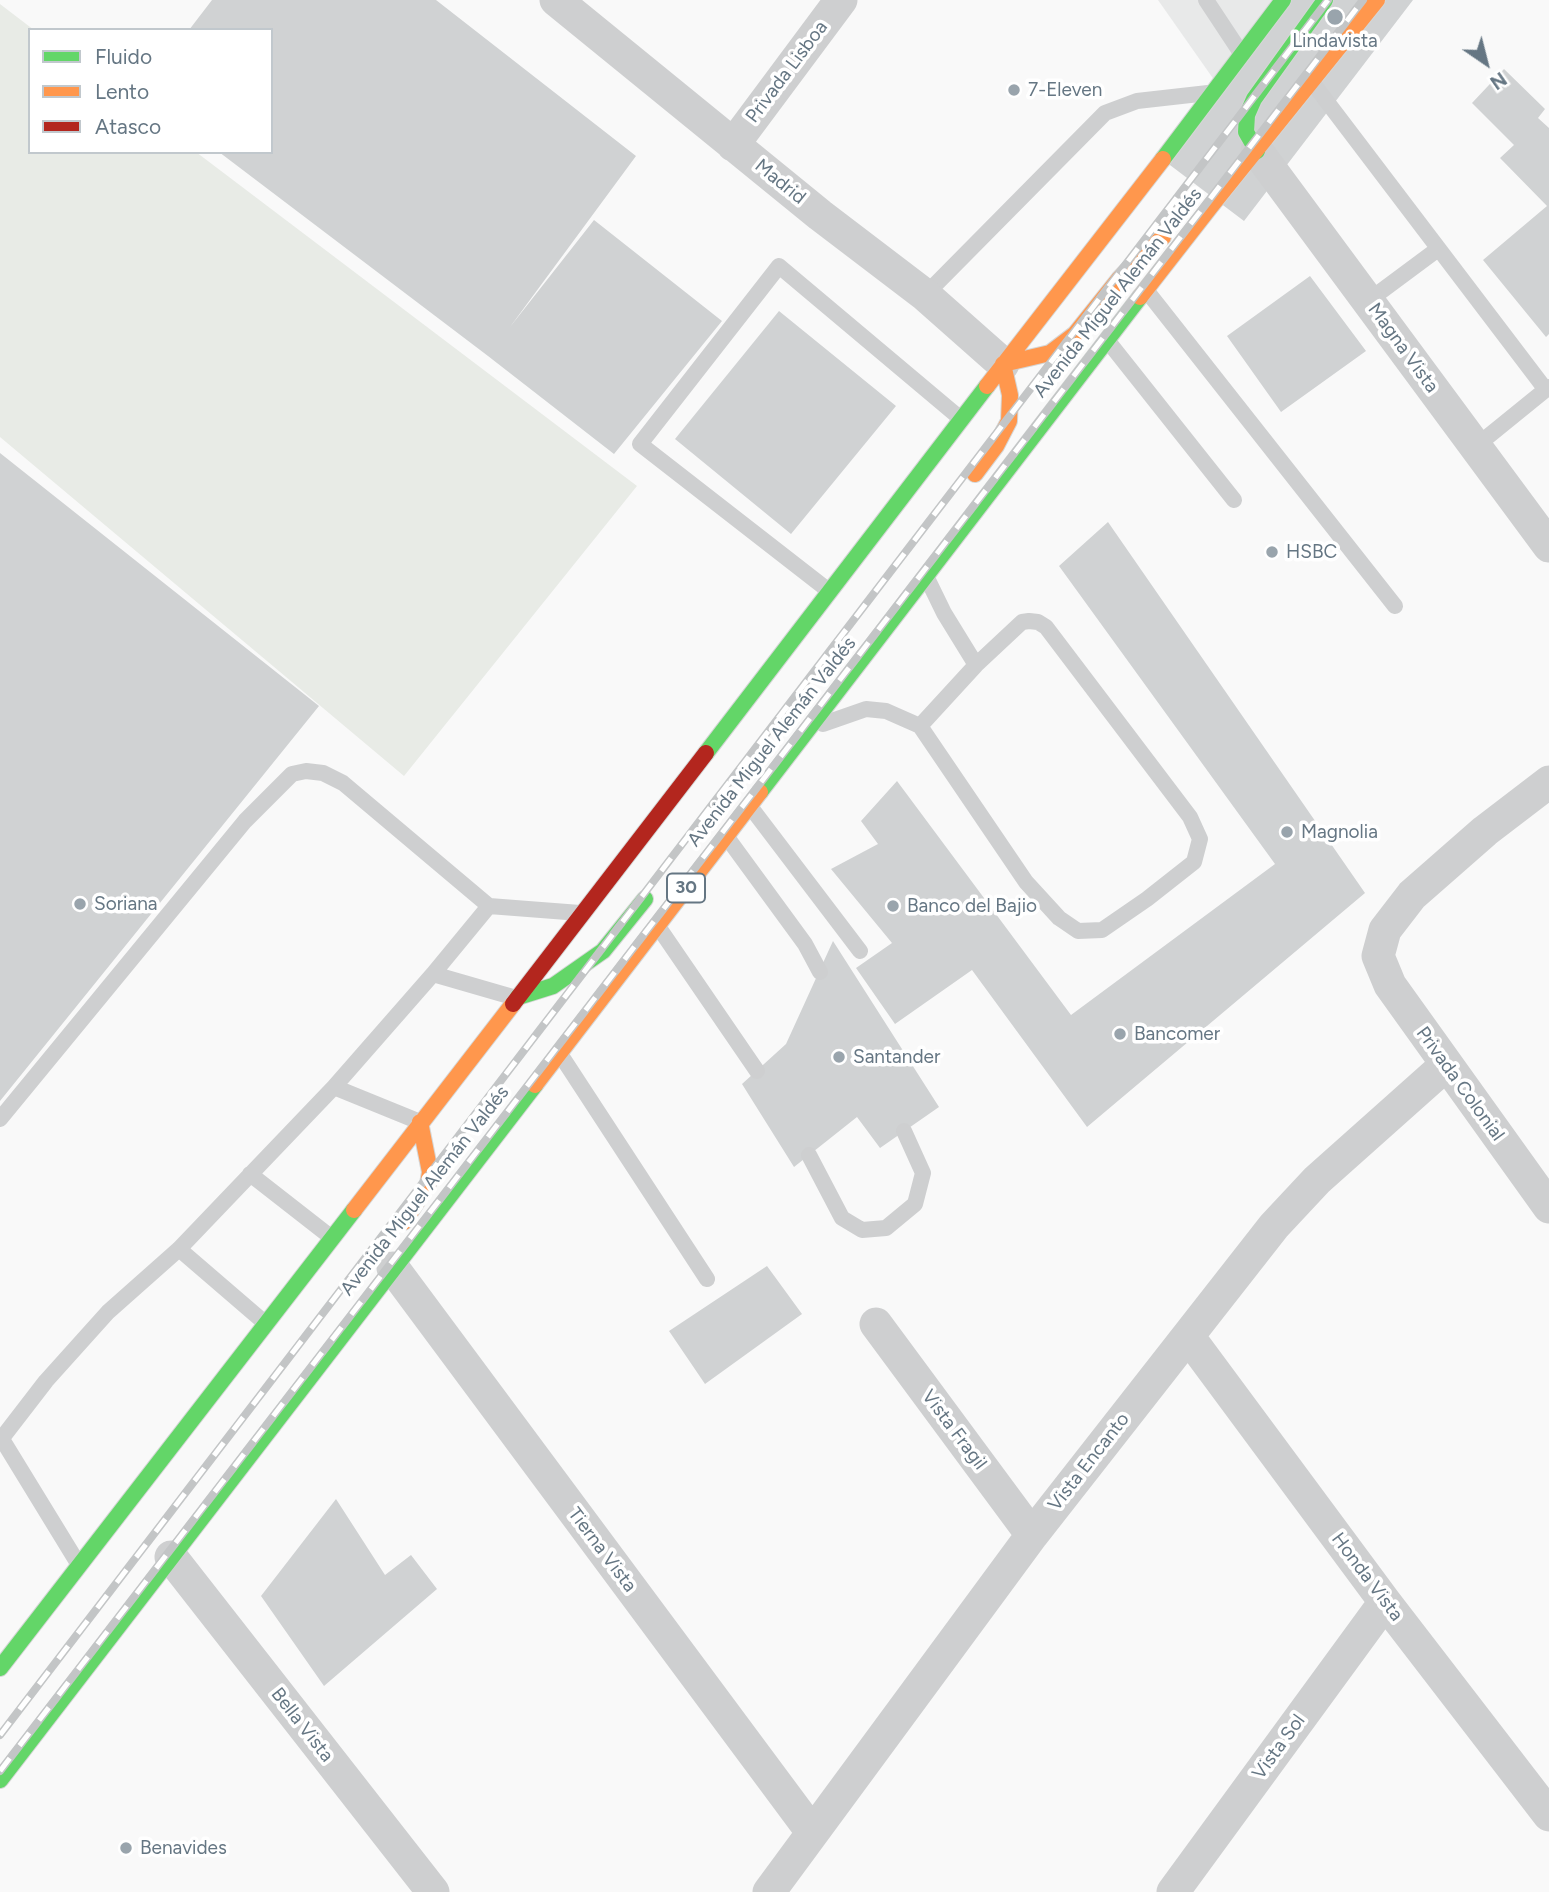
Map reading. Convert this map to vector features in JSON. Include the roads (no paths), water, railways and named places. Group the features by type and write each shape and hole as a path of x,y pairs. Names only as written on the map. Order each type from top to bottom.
{"highway":[{"path":"0,1668 1283,0"},
{"path":"1257,151 1246,132 1247,115 1254,99 1325,0"},
{"name":"Avenida Miguel Alemán Valdés","path":"0,1780 171,1557 396,1247 559,1052 1211,206 1377,0"},
{"path":"1003,364 1050,353 1075,334 1141,256 1164,236 1211,206"},
{"path":"966,485 996,446 1009,421 1010,396 1003,364"},
{"path":"925,548 923,562 926,576"},
{"path":"704,839 726,836"},
{"path":"516,998 553,986 603,951 652,890"},
{"path":"396,1247 428,1184 430,1172 420,1122"}],"street":[{"name":"Madrid","path":"556,0 820,215 925,295 1003,364"},
{"name":"Privada Lisboa","path":"733,145 841,0"},
{"name":"Magna Vista","path":"1257,151 1549,546"},
{"name":"Privada Colonial","path":"1549,782 1485,831 1412,895 1385,930 1378,956 1390,985 1549,1207"},
{"name":"Vista Encanto","path":"769,1892 1032,1535 1282,1216 1317,1180 1446,1065"},
{"name":"Tierna Vista","path":"396,1247 812,1832"},
{"name":"Vista Fragil","path":"876,1324 1032,1535"},
{"name":"Honda Vista","path":"1188,1336 1385,1602 1549,1815"},
{"name":"Bella Vista","path":"171,1557 432,1892"},
{"name":"Vista Sol","path":"1174,1892 1385,1602"}],"lane":[{"path":"1206,0 1242,54"},
{"path":"1312,82 1547,389 1475,447"},
{"path":"925,295 1105,113 1137,101 1214,92"},
{"path":"1368,301 1438,250"},
{"path":"829,591 640,444 779,266 961,419"},
{"path":"1146,290 1395,606"},
{"path":"1107,340 1234,500"},
{"path":"926,576 944,613 976,665"},
{"path":"808,729 866,709 886,711 920,726 1026,882 1059,918 1078,931 1102,930 1194,862 1200,839 1190,817 1046,627 1038,622 1022,622 976,665 920,726"},
{"path":"0,1119 245,821 292,774 306,771 323,773 343,782 489,906 583,913"},
{"path":"749,805 860,951"},
{"path":"726,836 805,944 820,972"},
{"path":"79,1566 1,1437 46,1381 108,1312 180,1249 334,1087 489,906"},
{"path":"657,925 757,1070"},
{"path":"433,974 516,998"},
{"path":"559,1052 707,1279"},
{"path":"334,1087 420,1122"},
{"path":"808,1155 842,1218 862,1230 886,1228 915,1203 923,1173 904,1131"},
{"path":"250,1174 332,1238"},
{"path":"180,1249 265,1323"}],"railway":[{"path":"0,1735 1328,0"},
{"path":"0,1771 1363,0"}],"place":[{"name":"Lindavista","path":"1335,17"},
{"name":"7-Eleven","path":"1014,90"},
{"name":"HSBC","path":"1272,552"},
{"name":"Magnolia","path":"1287,832"},
{"name":"Soriana","path":"80,904"},
{"name":"Banco del Bajio","path":"893,906"},
{"name":"Bancomer","path":"1120,1034"},
{"name":"Santander","path":"839,1057"},
{"name":"Benavides","path":"126,1848"}]}
